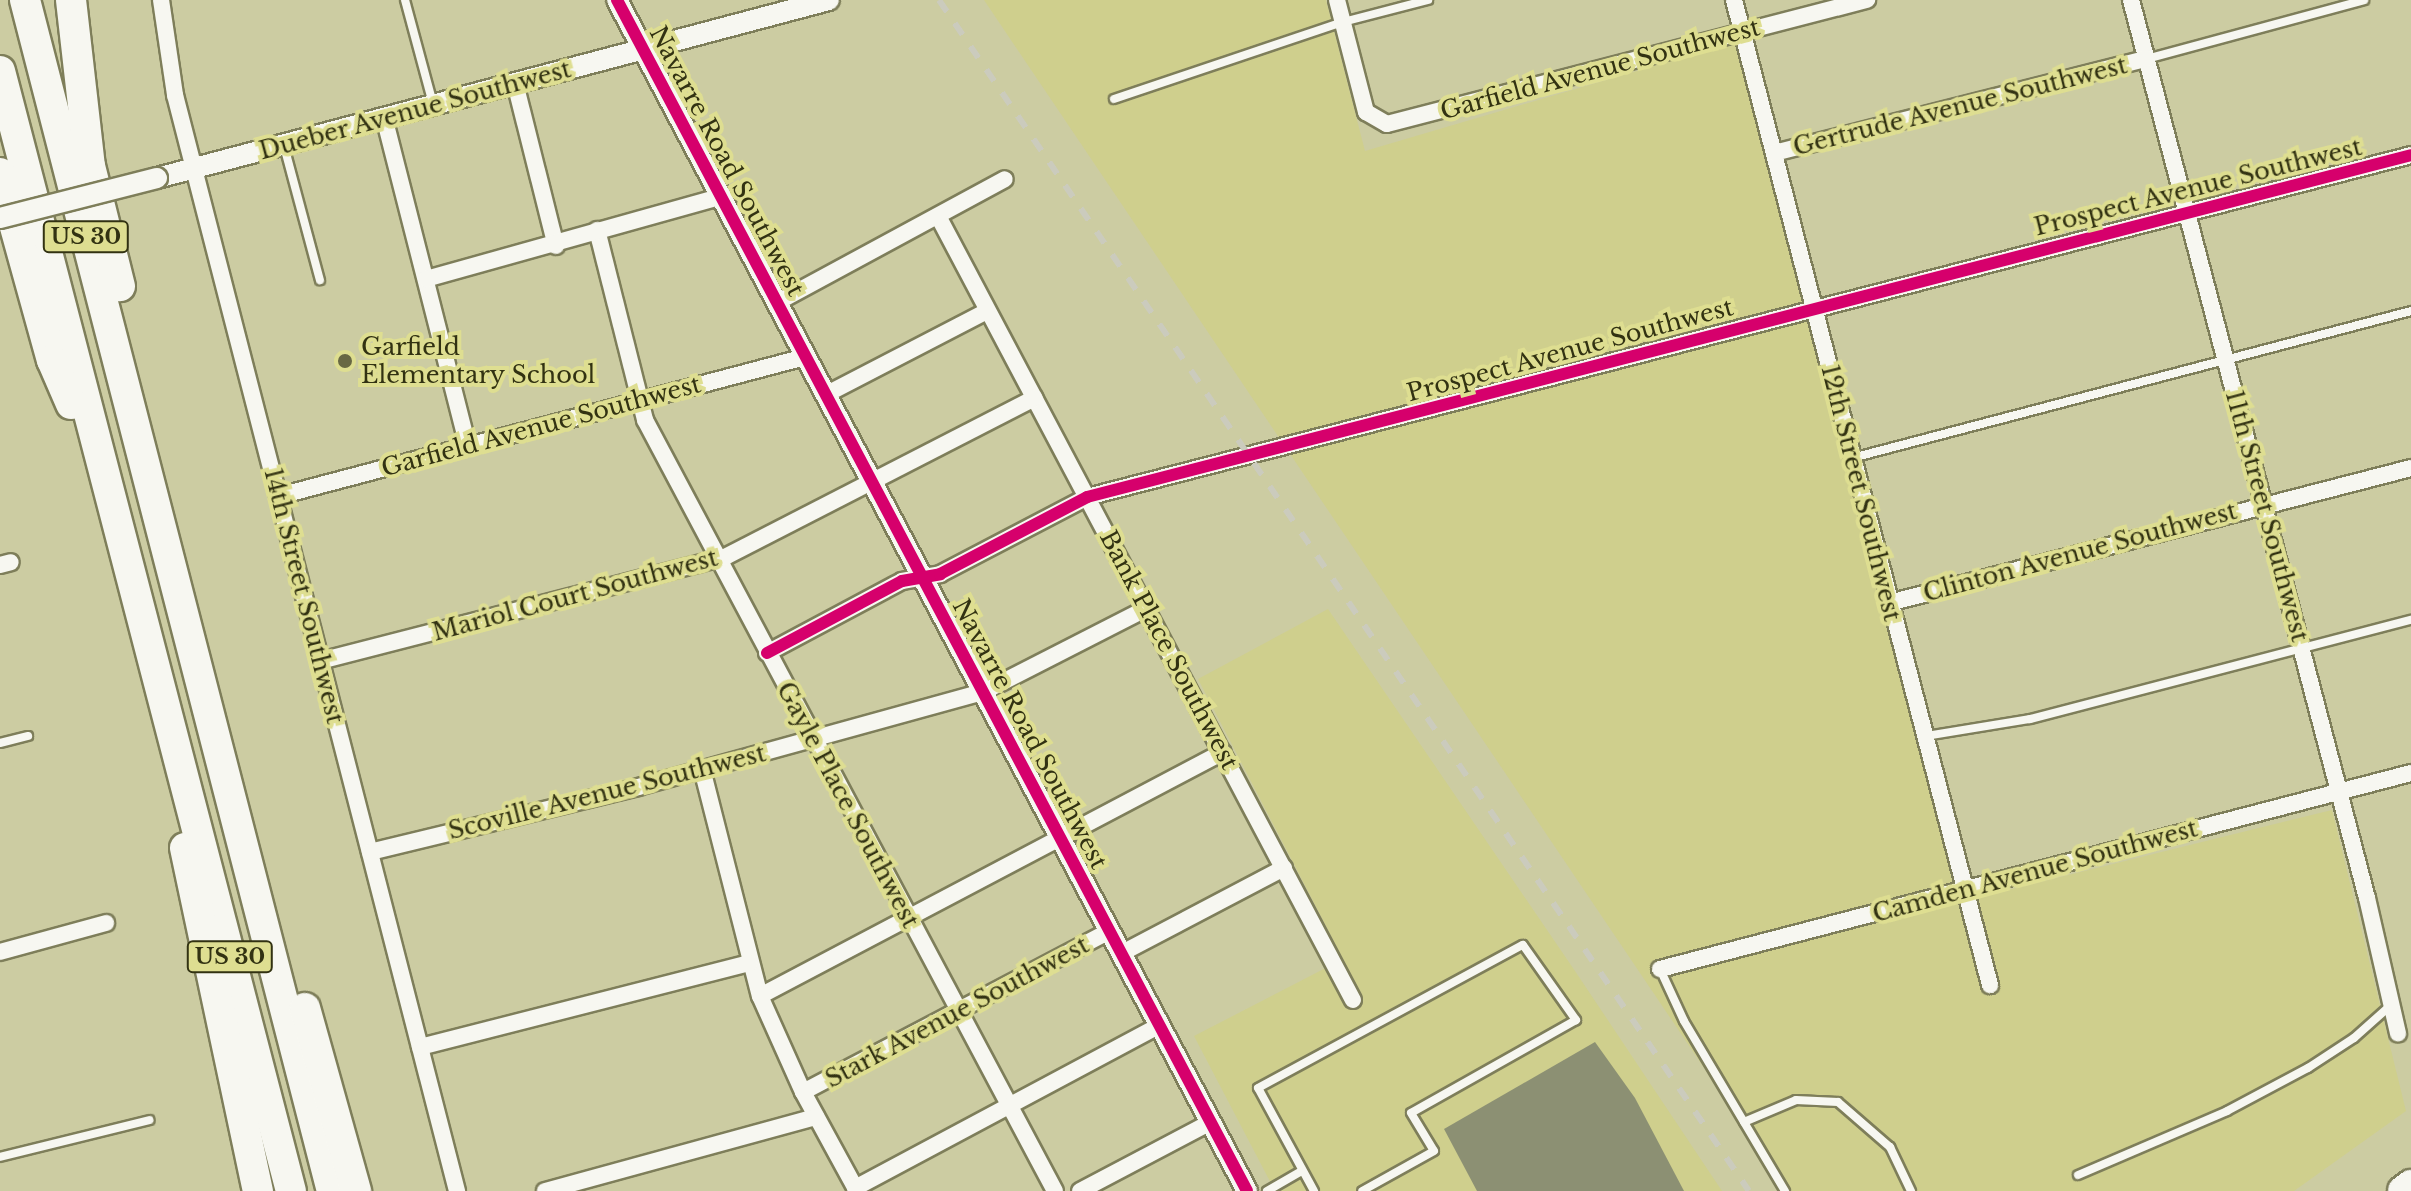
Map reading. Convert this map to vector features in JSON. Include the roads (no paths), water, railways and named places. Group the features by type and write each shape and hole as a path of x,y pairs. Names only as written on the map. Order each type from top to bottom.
{"highway":[{"name":"US 30","path":"25,0 216,728 332,1191"},
{"path":"71,0 90,166 148,398 149,473"},
{"name":"US 30","path":"0,71 291,1191"},
{"path":"0,173 52,360 106,484"},
{"path":"168,723 190,888 258,1191"},
{"path":"216,728 293,964 356,1191"},
{"path":"2403,1191 2411,1185"}],"street":[{"name":"14th Street Southwest","path":"161,0 175,95 457,1191"},
{"name":"Navarre Road Southwest","path":"617,0 1247,1191"},
{"name":"Dueber Avenue Southwest","path":"0,218 829,0"},
{"path":"1337,0 1343,22"},
{"name":"12th Street Southwest","path":"1734,0 1990,985"},
{"name":"Garfield Avenue Southwest","path":"1343,22 1366,112 1379,124 1867,0"},
{"name":"11th Street Southwest","path":"2131,0 2302,650 2398,1033"},
{"name":"Gertrude Avenue Southwest","path":"1774,153 2146,59"},
{"path":"515,83 556,246"},
{"path":"384,117 468,446"},
{"name":"Prospect Avenue Southwest","path":"767,653 902,581 940,574 1087,497 2411,155"},
{"path":"776,303 1005,179"},
{"path":"426,279 556,246 597,230 720,197"},
{"name":"Bank Place Southwest","path":"938,216 1353,1000"},
{"name":"Gayle Place Southwest","path":"597,230 640,401 716,560 1055,1191"},
{"path":"825,395 987,311"},
{"name":"Garfield Avenue Southwest","path":"279,496 805,357"},
{"name":"Mariol Court Southwest","path":"320,661 716,560 872,484 1034,398"},
{"name":"Clinton Avenue Southwest","path":"1889,603 2411,468"},
{"name":"Scoville Avenue Southwest","path":"370,852 702,769 983,692 1147,608"},
{"path":"760,996 1223,752"},
{"path":"702,769 749,963 760,996 803,1092 856,1189 1160,1025"},
{"name":"Camden Avenue Southwest","path":"1660,969 2411,773"},
{"path":"1122,953 1284,868"},
{"path":"0,952 106,923"},
{"name":"Stark Avenue Southwest","path":"803,1092 1110,931"},
{"path":"420,1047 749,963"},
{"name":"Stark Avenue Southwest","path":"545,1191 816,1117"},
{"path":"1080,1191 1211,1122"}],"lane":[{"path":"405,0 433,104"},
{"path":"1114,99 1343,22 1428,0"},
{"path":"2146,59 2364,0"},
{"path":"283,145 320,280"},
{"path":"1852,458 2411,311"},
{"path":"1924,737 2030,719 2411,620"},
{"path":"0,743 28,736"},
{"path":"1314,1191 1258,1088 1523,945 1576,1020 1411,1113 1434,1151 1362,1191"},
{"path":"1660,969 1785,1191"},
{"path":"2078,1175 2227,1111 2308,1068 2354,1038 2391,1005"},
{"path":"1744,1122 1796,1100 1838,1102 1890,1147 1911,1191"},
{"path":"0,1157 149,1120"},
{"path":"1267,1191 1301,1171"}],"railway":[{"path":"939,0 1749,1191"}],"place":[{"name":"Garfield Elementary School","path":"345,361"}]}
